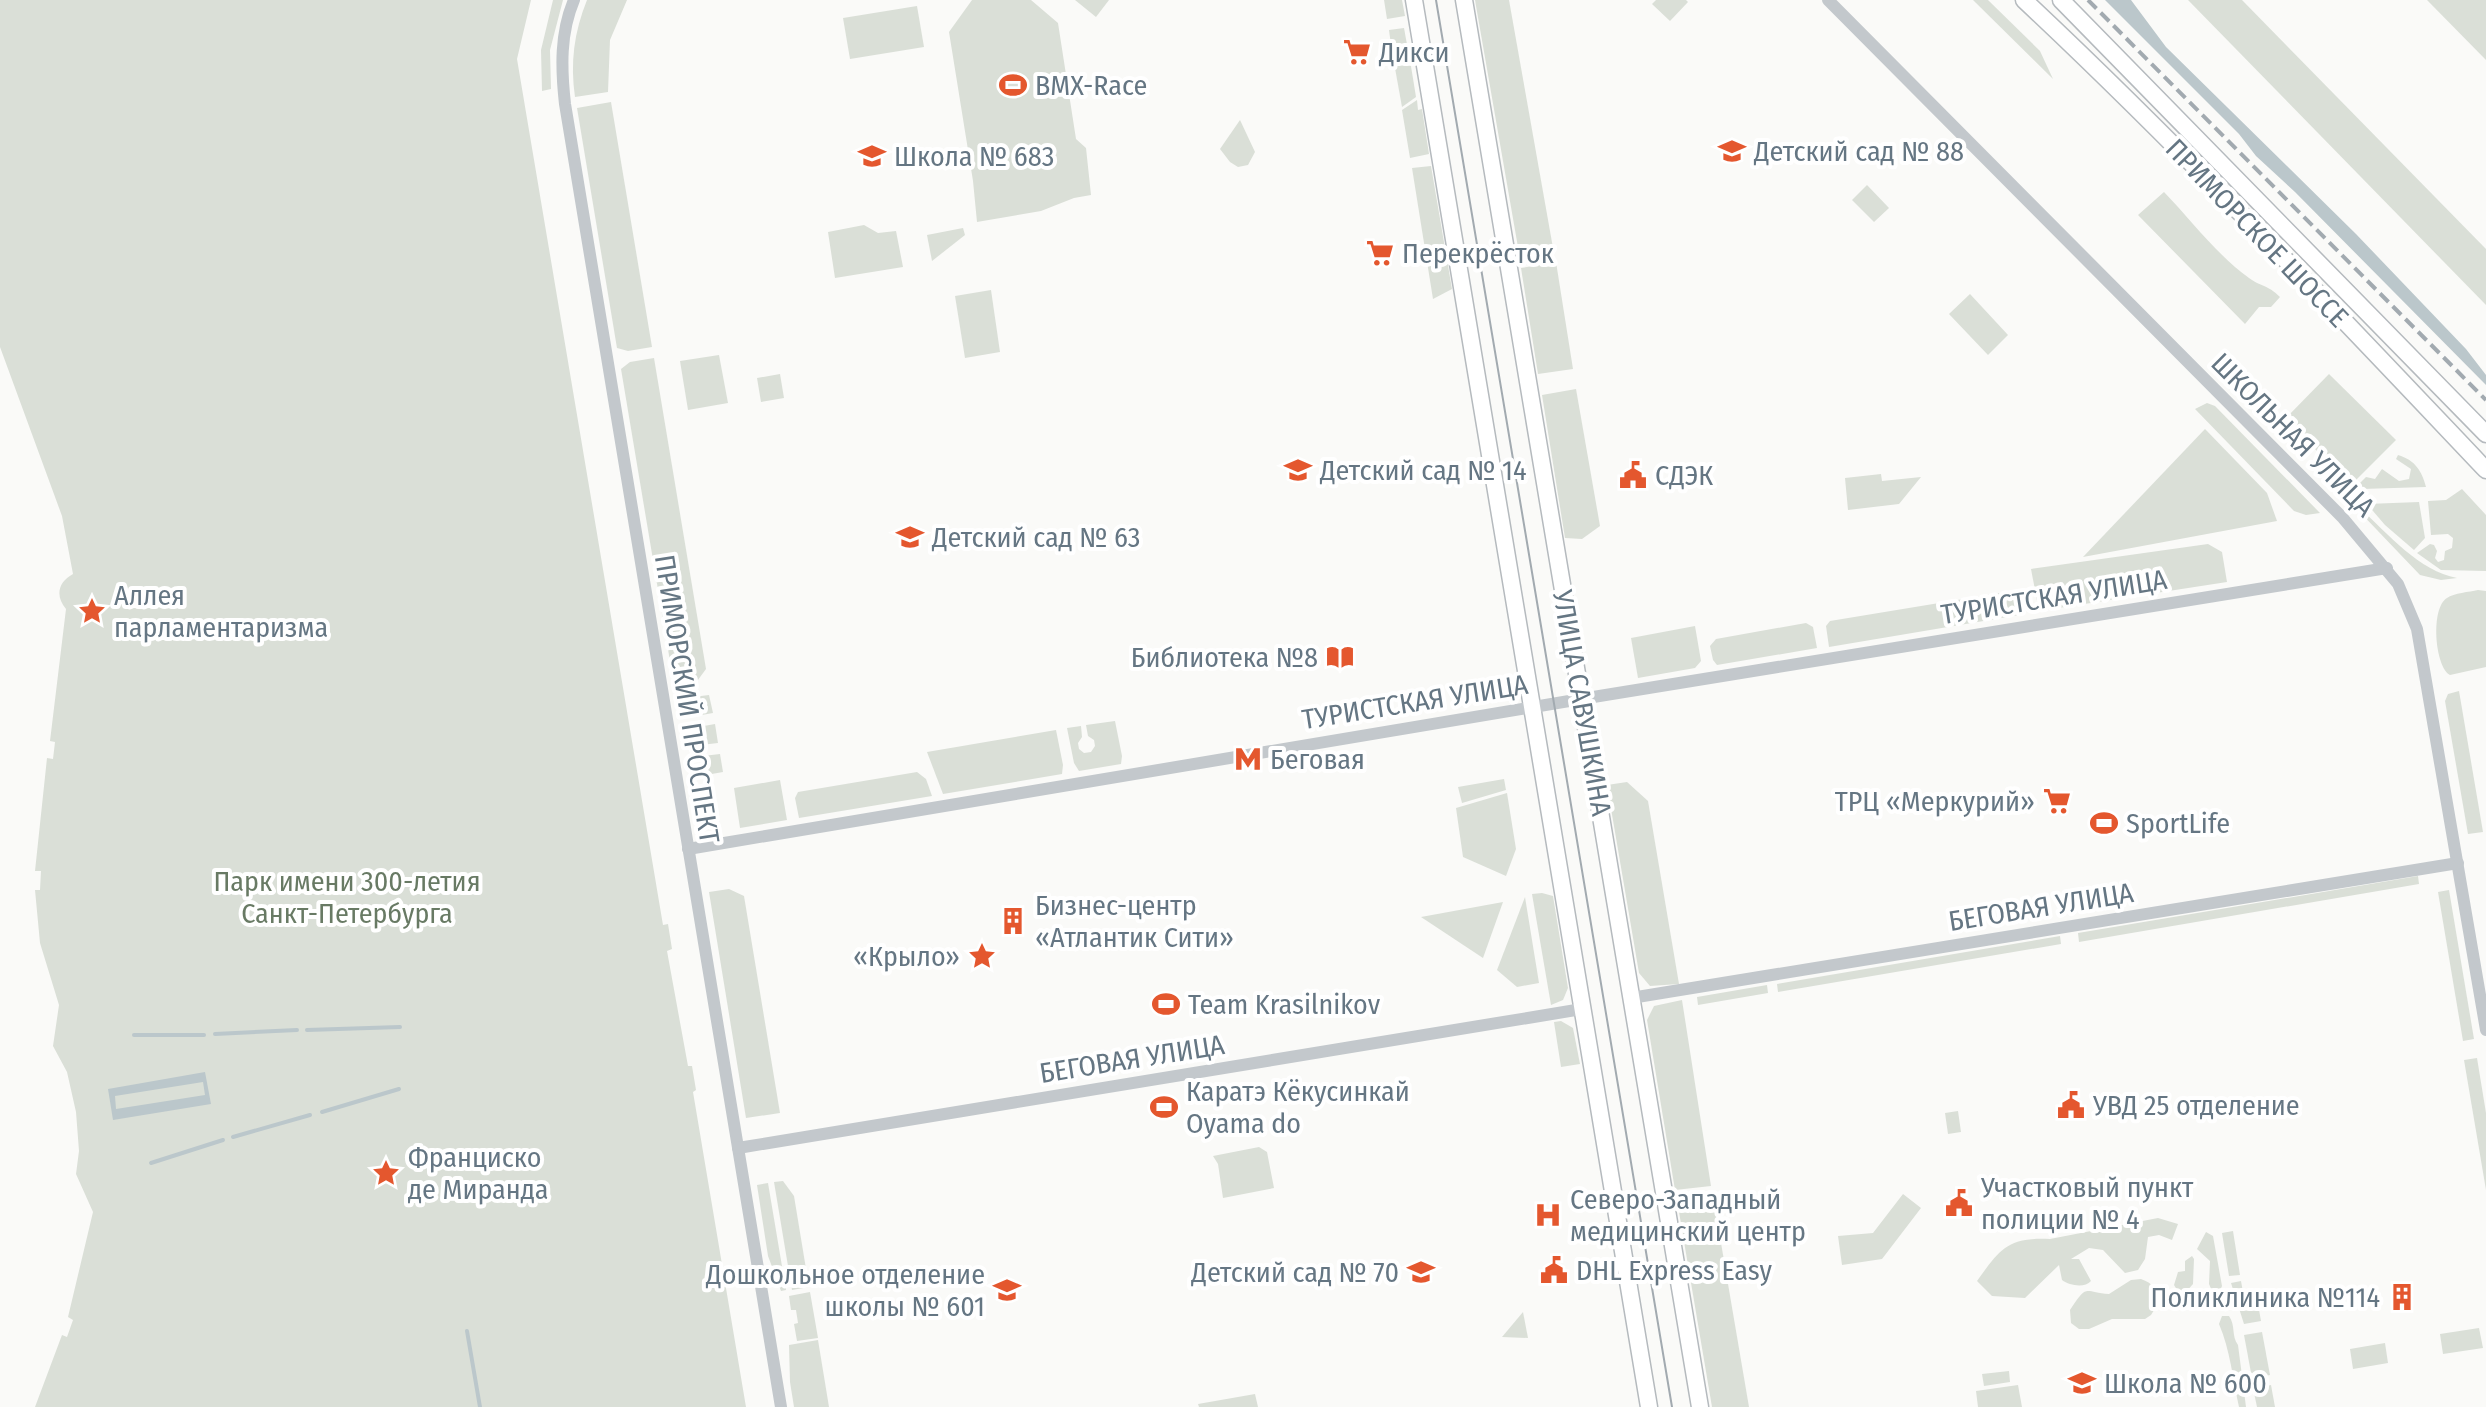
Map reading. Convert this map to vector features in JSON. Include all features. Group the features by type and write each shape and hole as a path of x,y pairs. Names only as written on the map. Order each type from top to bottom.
{"main road":[{"name":"УЛИЦА САВУШКИНА","path":"1414,0 1649,1407"},
{"name":"УЛИЦА САВУШКИНА","path":"1464,0 1700,1407"},
{"name":"ПРИМОРСКОЕ ШОССЕ","path":"2024,0 2191,166 2486,470"},
{"name":"ПРИМОРСКОЕ ШОССЕ","path":"2061,0 2486,434"}],"street":[{"name":"ПРИМОРСКИЙ ПРОСПЕКТ","path":"574,0 565,31 561,65 565,104 781,1407"},
{"name":"ШКОЛЬНАЯ УЛИЦА","path":"1828,0 2342,517 2398,584 2417,629 2486,1030"},
{"name":"ТУРИСТСКАЯ УЛИЦА","path":"688,849 2387,568"},
{"name":"БЕГОВАЯ УЛИЦА","path":"1631,998 2458,863"},
{"name":"БЕГОВАЯ УЛИЦА","path":"738,1148 1582,1009"}],"green space":[{"name":"Парк имени 300-летия Санкт-Петербурга","path":"0,0 531,0 517,59 663,925 668,924 672,949 667,951 688,1066 692,1066 696,1090 693,1092 746,1407 35,1407 62,1335 67,1337 73,1320 68,1317 93,1212 76,1174 79,1151 76,1112 67,1072 53,1046 59,1005 40,943 35,890 40,890 41,871 35,871 47,758 53,759 55,742 50,741 66,609 59,594 61,585 73,574 62,516 0,347"},
{"path":"553,0 563,0 550,50 551,89 542,91 541,50"},
{"path":"587,0 627,0 610,40 608,92 575,97 574,48"},
{"name":"BMX-Race","path":"972,0 1031,0 1058,23 1076,139 1086,148 1091,195 1041,211 977,222 949,32"},
{"path":"1075,0 1109,0 1096,17"},
{"path":"1384,0 1402,0 1405,16 1387,19"},
{"path":"1475,0 1509,0 1553,248 1519,253"},
{"path":"1656,0 1688,2 1670,21 1652,4"},
{"path":"1973,0 1988,0 2040,51 2053,79"},
{"path":"2188,0 2242,0 2486,249 2486,305"},
{"path":"2427,0 2486,0 2486,60"},
{"path":"917,6 924,47 850,59 843,18"},
{"path":"1404,28 1408,50 1392,53 1389,30"},
{"path":"1409,54 1416,97 1402,107 1393,57"},
{"path":"1417,100 1418,110 1422,109 1429,154 1410,158 1402,110"},
{"path":"611,102 652,347 628,351 617,348 577,108"},
{"path":"1240,120 1255,152 1248,165 1238,167 1220,149"},
{"path":"1431,166 1452,289 1433,299 1412,168"},
{"path":"1867,185 1889,208 1874,222 1852,200"},
{"path":"2164,192 2226,259 2280,297 2271,307 2259,307 2245,324 2138,215"},
{"path":"864,225 878,233 896,231 903,267 835,278 828,232"},
{"path":"963,228 965,235 932,261 927,235"},
{"path":"1556,262 1573,369 1538,374 1521,268"},
{"path":"991,290 1000,352 965,358 955,296"},
{"path":"1970,294 2008,335 1988,355 1949,314"},
{"path":"719,355 728,403 688,410 680,361"},
{"path":"654,358 706,669 692,688 675,691 621,369 630,362"},
{"path":"780,374 784,398 761,402 757,378"},
{"path":"2329,374 2396,440 2351,485 2285,419"},
{"path":"1576,389 1600,526 1582,539 1565,538 1542,395"},
{"path":"2207,403 2215,406 2320,513 2306,515 2294,511 2195,409"},
{"path":"2205,429 2267,493 2277,521 2083,557"},
{"path":"2398,455 2417,467 2426,487 2362,489 2358,485 2366,477 2375,479 2382,469 2399,481 2409,479 2411,469 2396,459"},
{"path":"1881,474 1882,481 1921,477 1899,504 1848,510 1845,478"},
{"path":"2462,489 2486,515 2486,571 2441,570 2417,553 2430,544 2434,545 2437,551 2435,558 2438,562 2444,560 2445,551 2452,548 2453,538 2448,534 2431,535 2428,501 2446,500"},
{"path":"2419,502 2425,538 2414,550 2385,525 2367,504"},
{"path":"2359,507 2417,559 2430,568 2457,578 2441,580 2420,575 2356,508"},
{"path":"2208,544 2222,552 2227,582 2039,611 2031,569"},
{"path":"2012,591 2021,595 2025,614 1829,647 1826,626 1830,621"},
{"path":"2486,591 2486,667 2450,675 2438,650 2438,613 2447,598"},
{"path":"1806,623 1813,627 1817,648 1717,665 1713,660 1710,646 1716,639"},
{"path":"1695,626 1701,661 1695,668 1638,678 1631,638"},
{"path":"2459,691 2483,832 2468,834 2445,701 2448,694"},
{"path":"709,695 713,713 696,716 693,697"},
{"path":"1115,721 1121,764 1079,771 1074,763 1067,728 1081,726 1079,749 1084,753 1091,752 1095,746 1094,740 1088,736 1086,725"},
{"path":"715,724 718,743 701,745 698,727"},
{"path":"1056,730 1062,774 943,794 927,752"},
{"path":"720,754 723,772 706,775 703,756"},
{"path":"917,772 926,779 932,796 799,818 795,798 798,792"},
{"path":"1504,779 1506,790 1462,803 1458,787"},
{"path":"780,780 787,820 740,828 734,788"},
{"path":"1627,782 1648,801 1679,984 1650,986 1639,973 1607,785"},
{"path":"1507,793 1516,849 1506,876 1463,857 1456,808"},
{"path":"2418,876 2419,884 2079,942 2078,933"},
{"path":"729,889 744,896 780,1113 746,1118 709,892"},
{"path":"2449,890 2474,1039 2463,1041 2438,892"},
{"path":"1532,894 1553,896 1568,988 1563,1000 1551,1005"},
{"path":"1525,897 1539,983 1517,987 1497,970"},
{"path":"1503,902 1483,958 1421,917"},
{"path":"2060,936 2061,944 1778,992 1777,984"},
{"path":"1767,985 1768,993 1698,1005 1697,997"},
{"path":"1682,1000 1711,1186 1675,1190 1647,1020 1654,1006"},
{"path":"1561,1021 1573,1028 1580,1064 1561,1067 1554,1022"},
{"path":"2477,1058 2486,1113 2486,1190 2464,1060"},
{"path":"1958,1111 1961,1132 1948,1134 1945,1113"},
{"path":"1259,1147 1267,1152 1274,1188 1223,1198 1218,1164 1213,1156"},
{"path":"783,1181 794,1196 809,1287 792,1290 774,1182"},
{"path":"768,1183 786,1290 781,1291 768,1256 757,1185"},
{"path":"1903,1194 1921,1208 1882,1259 1842,1265 1838,1236 1873,1233"},
{"path":"1713,1196 1749,1407 1712,1407 1678,1206 1685,1201"},
{"path":"2158,1218 2178,1224 2172,1240 2159,1235 2148,1237 2145,1259 2138,1270 2125,1273 2103,1250 2089,1248 2071,1259 2079,1259 2091,1281 2085,1285 2073,1285 2062,1280 2059,1265 2025,1298 1992,1296 1977,1281 1999,1253 2015,1243"},
{"path":"2233,1231 2240,1275 2229,1276 2222,1233"},
{"path":"2206,1232 2213,1236 2222,1286 2219,1293 2212,1291 2209,1284 2210,1261 2197,1249"},
{"path":"2192,1256 2193,1284 2186,1292 2179,1293 2174,1285 2178,1272 2185,1271 2185,1261"},
{"path":"2141,1279 2154,1288 2159,1302 2145,1319 2112,1319 2089,1329 2079,1329 2071,1323 2070,1310 2086,1291 2109,1294 2131,1280"},
{"path":"2241,1281 2248,1305 2258,1304 2261,1321 2244,1324 2231,1283"},
{"path":"810,1292 818,1338 797,1341 794,1324 798,1323 796,1310 791,1310 789,1296"},
{"path":"1523,1312 1528,1338 1502,1337"},
{"path":"2222,1316 2229,1316 2238,1345 2246,1407 2239,1407 2229,1354 2219,1324"},
{"path":"2479,1328 2483,1348 2443,1354 2440,1334"},
{"path":"2262,1332 2270,1375 2252,1378 2244,1335"},
{"path":"818,1340 829,1407 794,1407 789,1345"},
{"path":"2385,1343 2388,1363 2353,1369 2350,1349"},
{"path":"2009,1371 2010,1382 1984,1386 1982,1374"},
{"path":"2018,1385 2022,1407 1978,1407 1976,1391"},
{"path":"2271,1385 2275,1407 2257,1407 2253,1388"},
{"path":"1255,1394 1258,1407 1199,1407 1198,1404"}],"shaded area":[{"path":"2105,0 2131,0 2166,47 2356,234 2466,349 2486,375 2486,385 2256,156 2239,134"},
{"path":"205,1072 211,1104 113,1120 108,1089","holes":["203,1082 205,1095 116,1109 115,1096"]}],"waterway":[{"path":"307,1030 400,1027"},
{"path":"215,1034 297,1030"},
{"path":"134,1035 204,1035"},
{"path":"322,1112 399,1089"},
{"path":"233,1137 310,1115"},
{"path":"151,1163 223,1140"},
{"path":"467,1331 480,1407"}],"tram line":[{"path":"1436,0 1672,1407"}],"railway":[{"path":"2088,0 2486,400"}],"place":[{"name":"Дикси","path":"1357,52"},
{"name":"BMX-Race","path":"1013,85"},
{"name":"Детский сад № 88","path":"1732,151"},
{"name":"Школа № 683","path":"872,156"},
{"name":"Перекрёсток","path":"1380,253"},
{"name":"Детский сад № 14","path":"1298,470"},
{"name":"СДЭК","path":"1633,475"},
{"name":"Детский сад № 63","path":"910,537"},
{"name":"Аллея парламентаризма","path":"92,611"},
{"name":"Библиотека №8","path":"1340,657"},
{"name":"Беговая","path":"1248,759"},
{"name":"ТРЦ «Меркурий»","path":"2057,801"},
{"name":"SportLife","path":"2104,823"},
{"name":"Бизнес-центр «Атлантик Сити»","path":"1013,921"},
{"name":"«Крыло»","path":"982,956"},
{"name":"Team Krasilnikov","path":"1166,1004"},
{"name":"УВД 25 отделение","path":"2071,1105"},
{"name":"Каратэ Кёкусинкай Oyama do","path":"1164,1107"},
{"name":"Франциско де Миранда","path":"386,1173"},
{"name":"Участковый пункт полиции № 4","path":"1959,1203"},
{"name":"Северо-Западный медицинский центр","path":"1548,1215"},
{"name":"DHL Express Easy","path":"1554,1270"},
{"name":"Детский сад № 70","path":"1421,1272"},
{"name":"Дошкольное отделение школы № 601","path":"1007,1290"},
{"name":"Поликлиника №114","path":"2402,1297"},
{"name":"Школа № 600","path":"2082,1383"}]}
